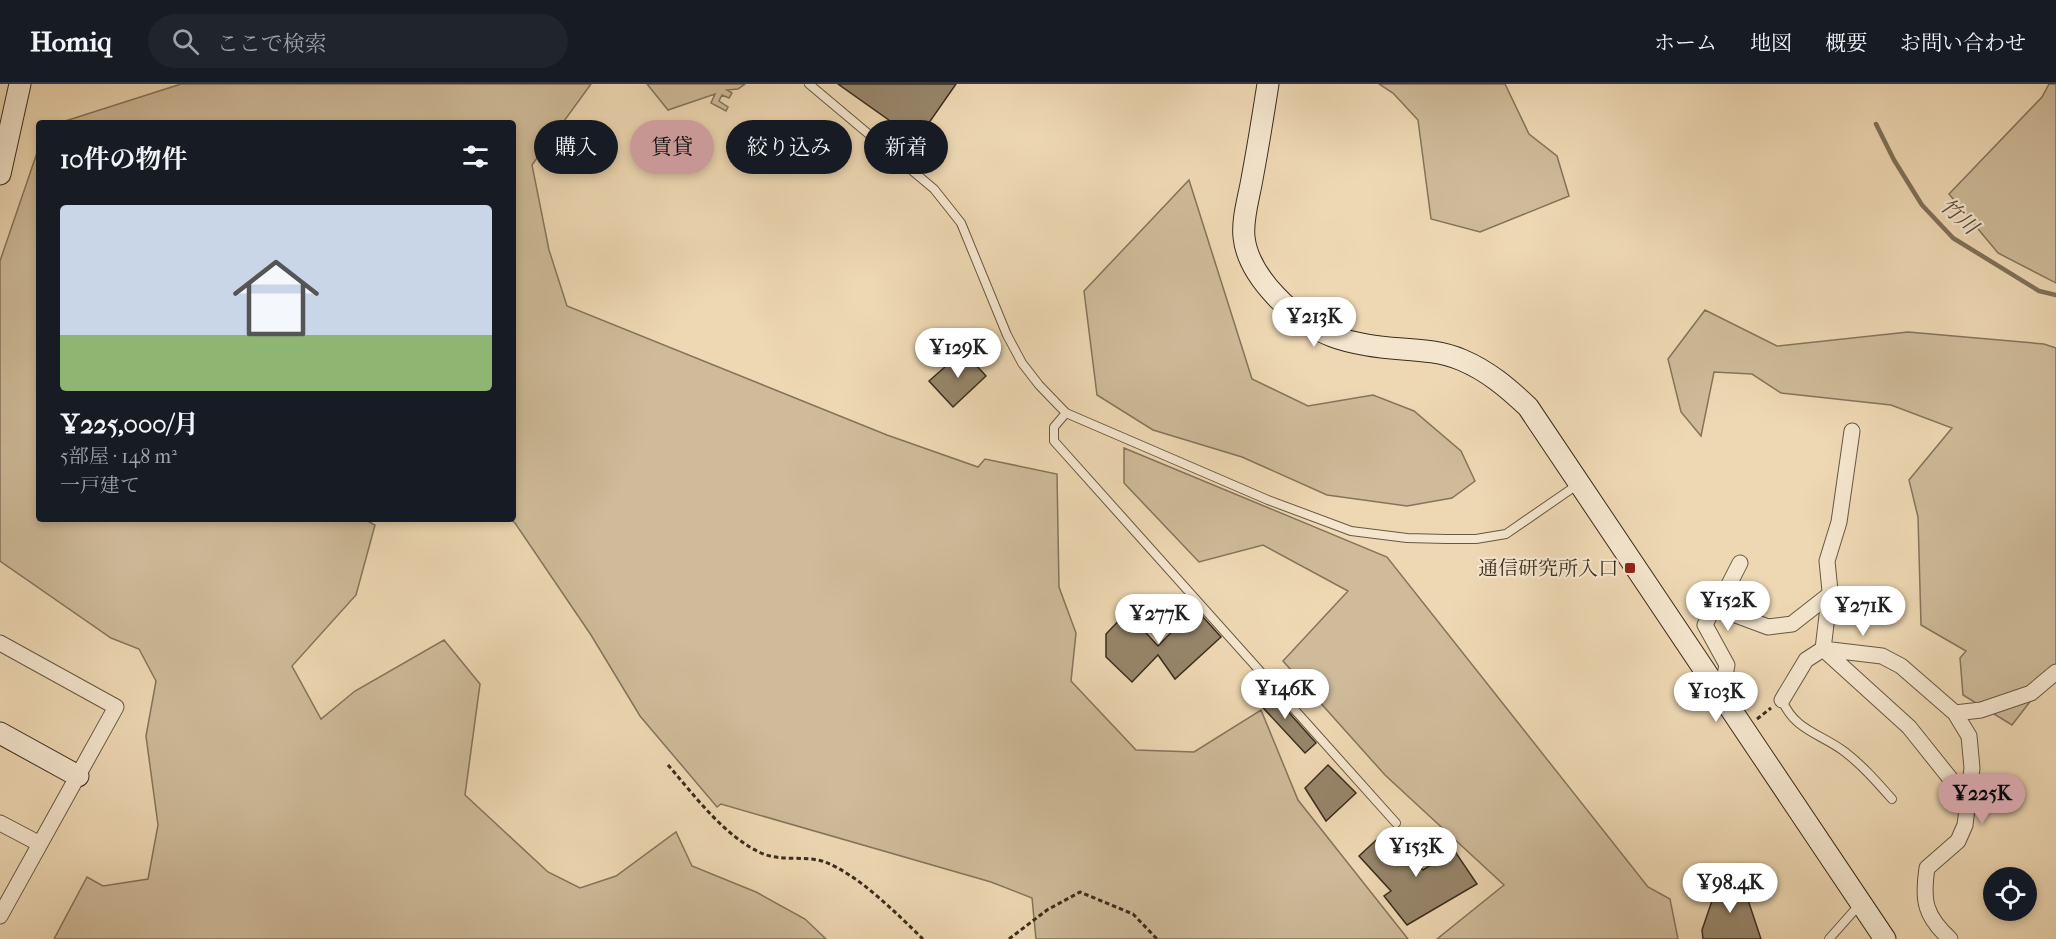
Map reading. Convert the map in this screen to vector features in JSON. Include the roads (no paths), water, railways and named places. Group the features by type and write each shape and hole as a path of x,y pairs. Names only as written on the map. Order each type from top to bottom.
{"street":[{"path":"0,174 20,84"},
{"path":"1268,84 1244,237 1250,258 1260,278 1275,296 1300,317 1331,336 1368,345 1433,351 1461,360 1503,383 1528,407 1885,939"},
{"path":"1823,649 1829,595 1827,561 1839,522 1852,431"},
{"path":"1717,690 1725,675 1726,665 1705,625 1712,610 1717,608 1740,563"},
{"path":"1717,608 1768,627 1792,624 1829,595"},
{"path":"0,643 116,707 0,916"},
{"path":"1823,649 1909,727 1969,802"},
{"path":"1782,700 1806,660 1823,649 1882,656 1901,666 1955,713 1969,736 1972,768 1965,825 1958,841 1927,868 1923,894 1934,925 1950,939"},
{"path":"1955,713 1981,710 2031,693 2056,672"},
{"path":"0,733 78,776"},
{"path":"0,823 40,844"}],"lane":[{"path":"809,84 934,189 961,223 1017,354 1039,385 1066,413 1268,500 1351,531 1407,538 1446,539 1476,539 1506,534 1581,483"},
{"path":"1066,413 1054,427 1054,441 1396,823"},
{"path":"1782,700 1788,714 1803,728 1852,758 1869,772 1892,799"},
{"path":"1829,939 1860,904"}],"waterway":[{"name":"竹川","path":"1876,124 1894,160 1922,205 1953,238 2039,291 2056,295"}],"place":[{"name":"通信研究所入口","path":"1630,568"}]}
